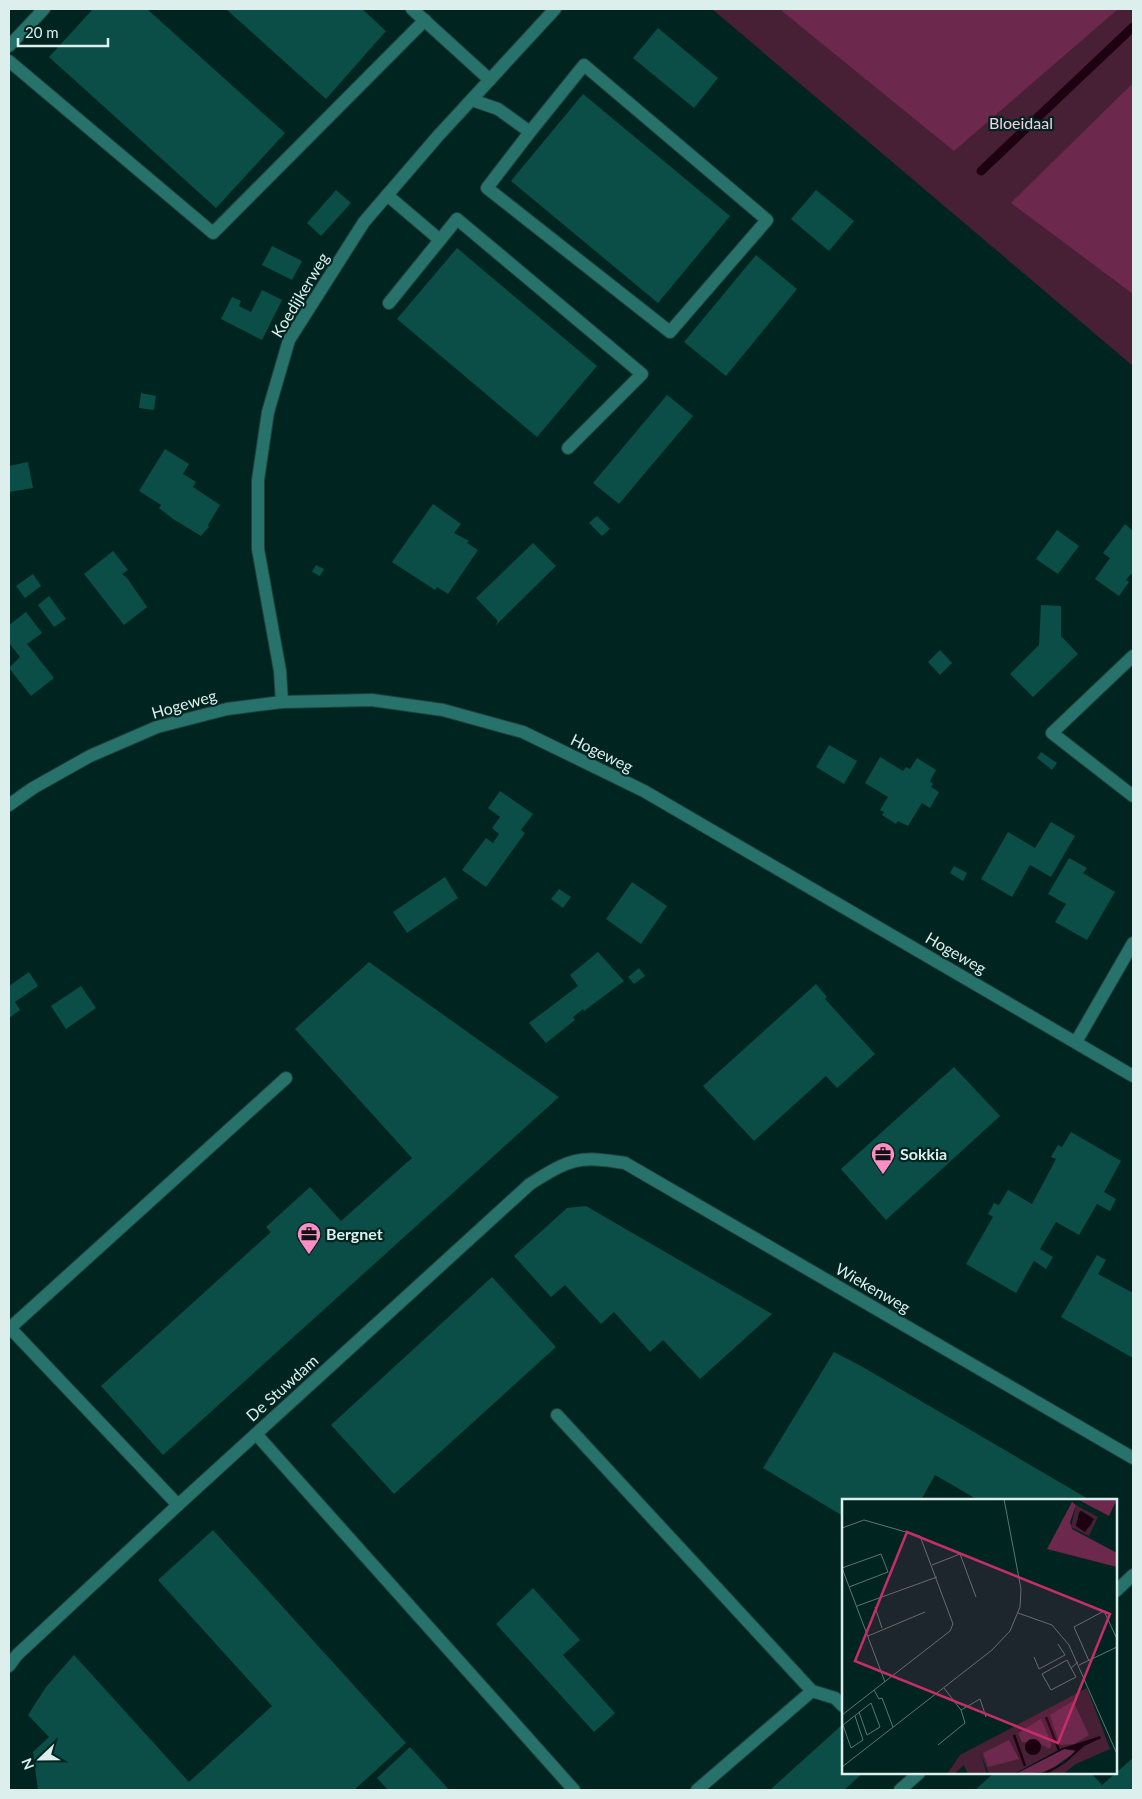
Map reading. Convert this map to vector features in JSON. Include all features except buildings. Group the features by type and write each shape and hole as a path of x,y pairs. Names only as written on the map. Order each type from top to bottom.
{"street":[{"path":"9,46 44,9"},
{"path":"412,9 490,80"},
{"name":"Koedijkerweg","path":"282,702 280,670 258,549 258,480 268,412 289,340 364,222 555,9"},
{"path":"9,61 213,233 425,20"},
{"path":"584,65 767,220 670,332 488,188 530,132 584,65"},
{"path":"472,100 498,109 530,132"},
{"path":"387,195 440,240"},
{"path":"389,303 457,219 642,374 568,448"},
{"path":"1133,656 1052,733 1133,796"},
{"name":"Hogeweg","path":"9,805 90,756 156,727 227,708 282,702 372,700 443,710 523,732 644,791 1133,1076"},
{"path":"1076,1042 1133,944"},
{"path":"178,1505 10,1328 286,1078"},
{"name":"De Stuwdam","path":"9,1666 17,1655 178,1505 530,1184 562,1164 592,1158"},
{"name":"Wiekenweg","path":"592,1158 625,1163 1133,1458"},
{"path":"557,1415 812,1691 835,1698 842,1705"},
{"path":"256,1434 574,1790"},
{"path":"1117,1590 1133,1575"},
{"path":"697,1790 812,1691"},
{"path":"900,1790 914,1774"}],"green space":[{"name":"Bloeidaal","path":"712,9 1133,9 1133,366"}],"shaded area":[{"path":"784,9 1118,9 954,151 782,11"},
{"path":"1133,83 1133,294 1011,203"}],"waterway":[{"path":"981,171 1133,27"}],"place":[{"name":"Sokkia","path":"883,1175"},
{"name":"Bergnet","path":"309,1255"}]}
